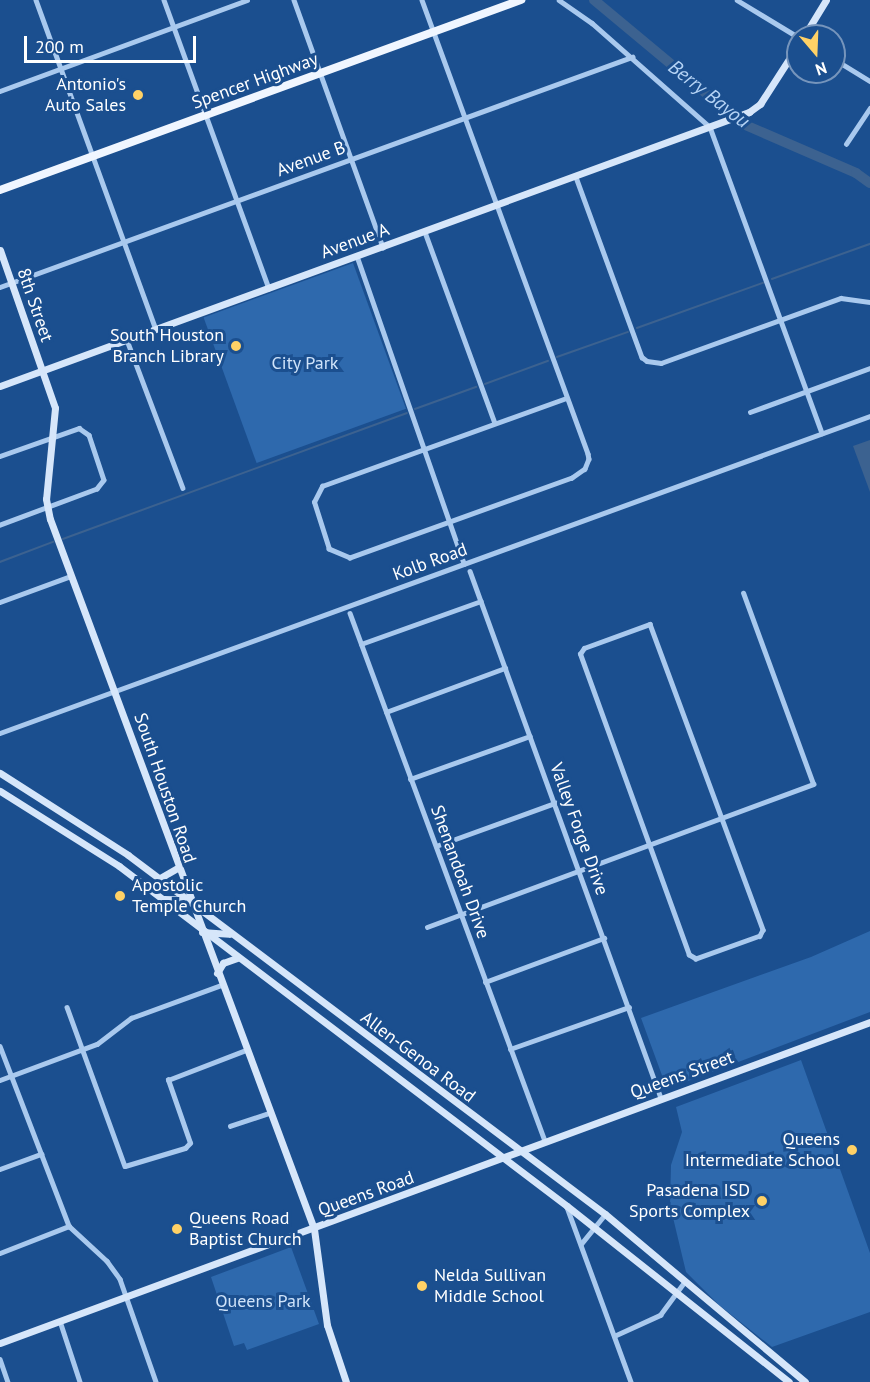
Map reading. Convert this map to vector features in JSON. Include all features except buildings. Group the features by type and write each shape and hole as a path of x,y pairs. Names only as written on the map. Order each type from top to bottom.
{"main road":[{"name":"Spencer Highway","path":"0,190 521,0"}],"street":[{"path":"36,0 156,329"},
{"path":"164,0 269,288"},
{"path":"0,91 247,0"},
{"path":"294,0 383,247"},
{"path":"422,0 588,454 585,469 572,478 350,558 339,556 329,549 314,502 318,490 424,448 567,398"},
{"path":"559,0 632,57 710,127 822,433"},
{"path":"737,0 786,30"},
{"path":"811,24 826,0"},
{"name":"Avenue B","path":"0,287 632,57"},
{"name":"Avenue A","path":"0,386 749,112 760,104 786,64"},
{"path":"846,66 870,81"},
{"path":"846,144 870,108"},
{"path":"576,177 642,357 647,361 661,363 841,298 870,302"},
{"path":"425,232 495,423"},
{"name":"8th Street","path":"0,250 42,371"},
{"path":"357,256 465,564"},
{"path":"127,340 183,489"},
{"path":"750,412 870,368"},
{"name":"South Houston Road","path":"42,371 54,408 54,436 47,508 177,868 314,1229 327,1325 345,1382"},
{"name":"Kolb Road","path":"0,734 870,416"},
{"path":"0,456 79,428 89,435 104,475 103,486 0,525"},
{"name":"Valley Forge Drive","path":"470,571 581,870 661,1098"},
{"path":"0,602 71,576"},
{"path":"427,927 813,784 743,593"},
{"path":"361,644 481,601"},
{"name":"Shenandoah Drive","path":"350,613 545,1141"},
{"path":"647,625 654,628 724,818 763,930 760,936 696,959 689,955 580,654 584,648 647,625"},
{"path":"386,712 505,668"},
{"path":"410,779 530,736"},
{"name":"Allen-Genoa Road","path":"0,773 160,878 411,1070 605,1214 800,1381"},
{"name":"Allen-Genoa Road","path":"0,791 119,866 202,932 505,1158 789,1382"},
{"path":"39,816 46,803"},
{"path":"436,846 555,803"},
{"path":"119,866 128,855"},
{"path":"160,878 177,868"},
{"path":"156,896 174,902 189,900"},
{"path":"202,932 223,931 239,939"},
{"path":"485,982 604,938"},
{"path":"217,973 223,963 237,958"},
{"path":"279,988 289,977"},
{"path":"0,1080 82,1050 131,1018 221,985"},
{"path":"67,1007 122,1163 128,1167 190,1143 169,1083 171,1077 246,1050"},
{"path":"510,1049 629,1007"},
{"name":"Queens Street","path":"505,1158 519,1150 870,1022"},
{"path":"0,1046 69,1226 114,1268 128,1297 156,1382"},
{"path":"402,1083 411,1070"},
{"path":"230,1126 269,1113"},
{"path":"0,1169 41,1154"},
{"name":"Queens Road","path":"0,1343 505,1158"},
{"path":"567,1206 631,1382"},
{"path":"581,1244 605,1214"},
{"path":"0,1253 69,1226"},
{"path":"614,1336 660,1315 685,1281"},
{"path":"60,1321 81,1382"},
{"path":"0,1359 8,1382"}],"green space":[{"name":"City Park","path":"353,263 406,409 257,463 204,317"},
{"path":"870,931 870,1012 667,1089 641,1018 811,957"},
{"name":"Pasadena ISD Sports Complex","path":"801,1060 870,1253 870,1312 772,1347 719,1305 686,1272 670,1205 671,1165 682,1132 676,1107"},
{"name":"Queens Park","path":"291,1247 319,1324 247,1350 244,1343 234,1346 211,1277"}],"shaded area":[{"path":"870,440 870,492 853,446"}],"waterway":[{"name":"Berry Bayou","path":"594,0 743,124 856,173 870,183"},
{"path":"772,279 870,244"},
{"path":"637,328 763,283"},
{"path":"557,357 628,332"},
{"path":"485,384 548,361"},
{"path":"415,409 476,387"},
{"path":"63,539 407,413"},
{"path":"0,562 53,542"}],"place":[{"name":"Antonio's Auto Sales","path":"138,95"},
{"name":"South Houston Branch Library","path":"236,346"},
{"name":"Apostolic Temple Church","path":"120,896"},
{"name":"Queens Intermediate School","path":"852,1150"},
{"name":"Pasadena ISD Sports Complex","path":"762,1201"},
{"name":"Queens Road Baptist Church","path":"177,1229"},
{"name":"Nelda Sullivan Middle School","path":"422,1286"}]}
